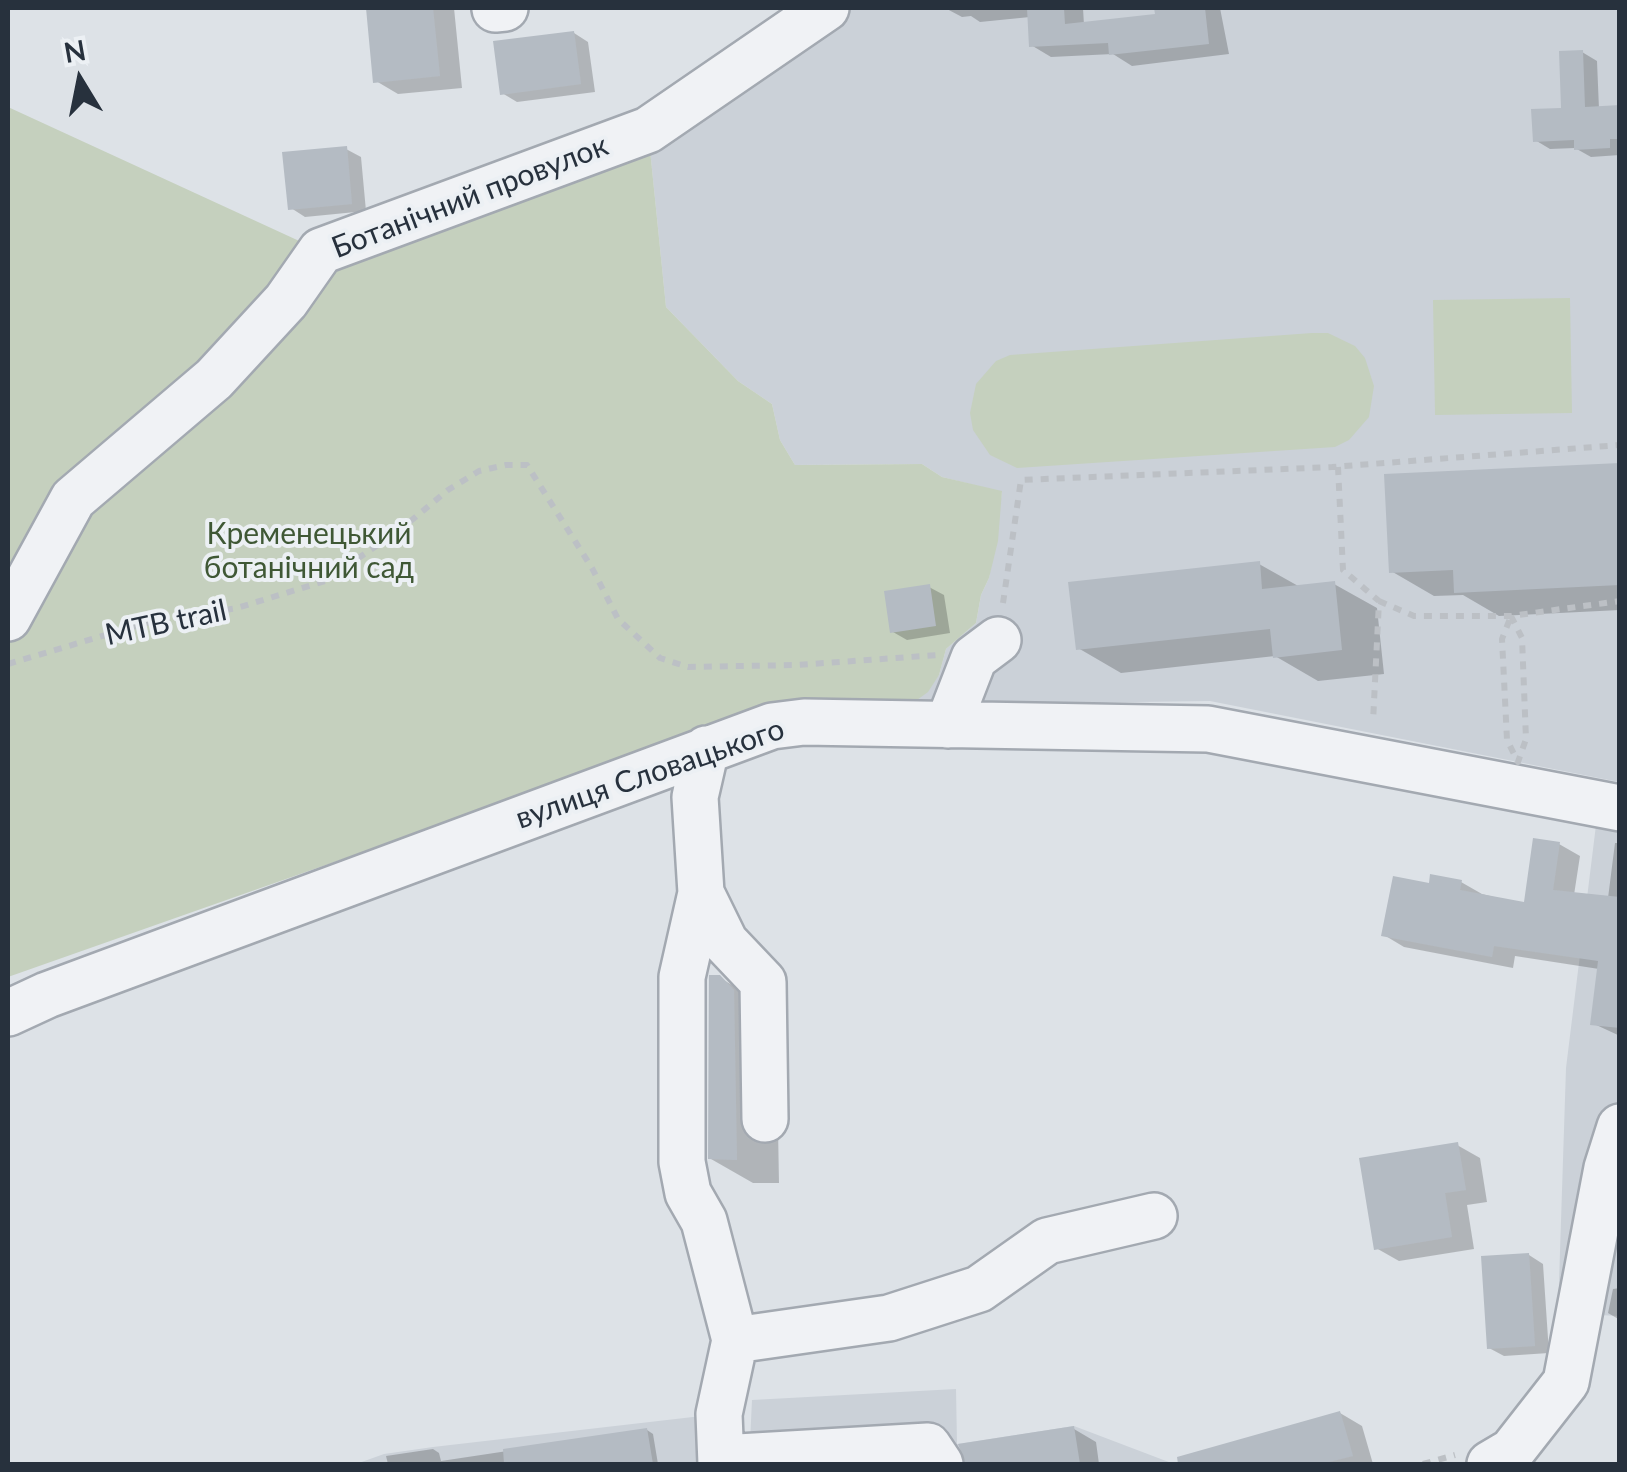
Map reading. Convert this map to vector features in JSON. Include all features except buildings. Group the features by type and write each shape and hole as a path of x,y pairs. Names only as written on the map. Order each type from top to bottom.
{"street":[{"name":"Ботанічний провулок","path":"8,618 73,499 214,379 286,301 320,251 648,130 826,8"},
{"path":"948,724 974,658 998,640"},
{"name":"вулиця Словацького","path":"8,1013 47,995 772,726 804,722 1208,728 1620,808"},
{"path":"706,749 695,797 701,893 682,978 682,1162 688,1194 704,1221 735,1340 718,1414 721,1461 928,1446 940,1464"},
{"path":"701,893 725,942 763,982 764,1119"},
{"path":"1490,1464 1512,1450 1566,1382 1607,1168 1620,1127"},
{"path":"735,1340 889,1318 978,1288 1047,1242 1154,1216"}],"path":[{"path":"998,640 1021,480 1338,467 1620,445"},
{"name":"MTB trail","path":"8,664 146,623 237,608 324,581 402,529 448,490 478,471 506,465 527,465 592,568 618,619 660,658 688,667 797,665 937,655 946,649"},
{"path":"1338,467 1343,570 1379,601 1414,616 1511,616 1620,601"},
{"path":"1372,734 1379,601"},
{"path":"1511,616 1522,638 1526,739 1518,762 1506,740 1502,639 1511,616"}],"shaded area":[{"path":"826,8 1619,8 1619,782 1210,701 910,705 939,675 946,649 976,623 989,578 1002,492 942,477 922,464 795,465 780,440 772,404 738,381 666,307 648,130"},
{"path":"1596,825 1619,830 1619,1316 1558,1313 1566,1068"},
{"path":"956,1389 957,1444 1074,1426 1174,1464 749,1464 752,1400"},
{"path":"719,1414 721,1464 356,1464 384,1454 433,1447"}],"green space":[{"name":"Кременецький ботанічний сад","path":"8,107 321,251 648,130 666,307 738,381 772,404 780,440 795,465 922,464 942,477 1002,491 998,541 976,623 946,649 939,675 928,692 910,705 723,725 8,977"},
{"path":"1570,298 1572,413 1435,415 1433,300"},
{"path":"1328,333 1355,346 1365,358 1374,386 1369,417 1349,440 1335,447 1017,468 990,455 973,430 970,413 976,384 996,361 1010,355"}]}
